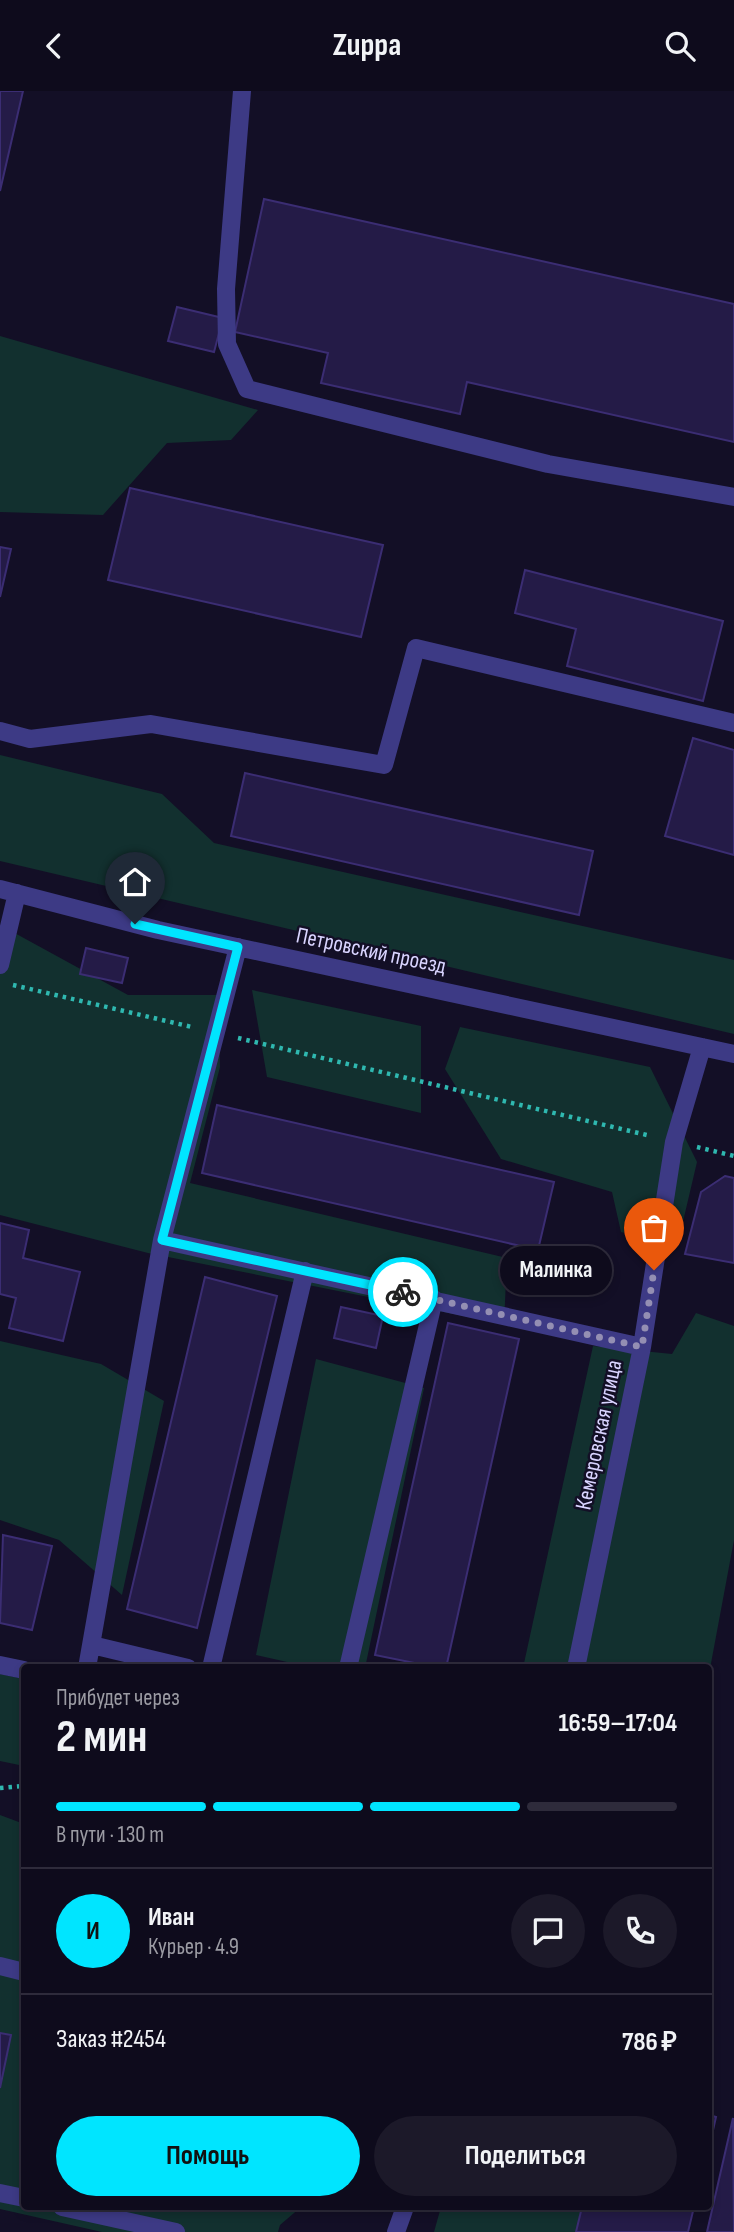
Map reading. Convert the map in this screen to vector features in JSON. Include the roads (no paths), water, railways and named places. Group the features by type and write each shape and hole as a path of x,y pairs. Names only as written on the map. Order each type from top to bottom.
{"street":[{"path":"242,91 226,289 227,344 247,389 548,464 734,496"},
{"path":"0,731 30,739 151,724 384,765 416,648 734,723"},
{"path":"0,965 8,891"},
{"name":"Петровский проезд","path":"8,891 238,947 734,1054"},
{"path":"88,1664 162,1240 238,947"},
{"name":"Кемеровская улица","path":"577,1664 642,1347 674,1142 702,1047"},
{"path":"162,1240 642,1347"},
{"path":"212,1664 305,1271"},
{"path":"349,1664 434,1299"},
{"path":"92,1646 171,1664"},
{"path":"0,1665 21,1669"},
{"path":"0,1966 21,1971"},
{"path":"0,2193 21,2197"},
{"path":"76,2210 176,2232"},
{"path":"396,2232 404,2210"}],"place":[{"name":"Малинка","path":"654,1270"}]}
